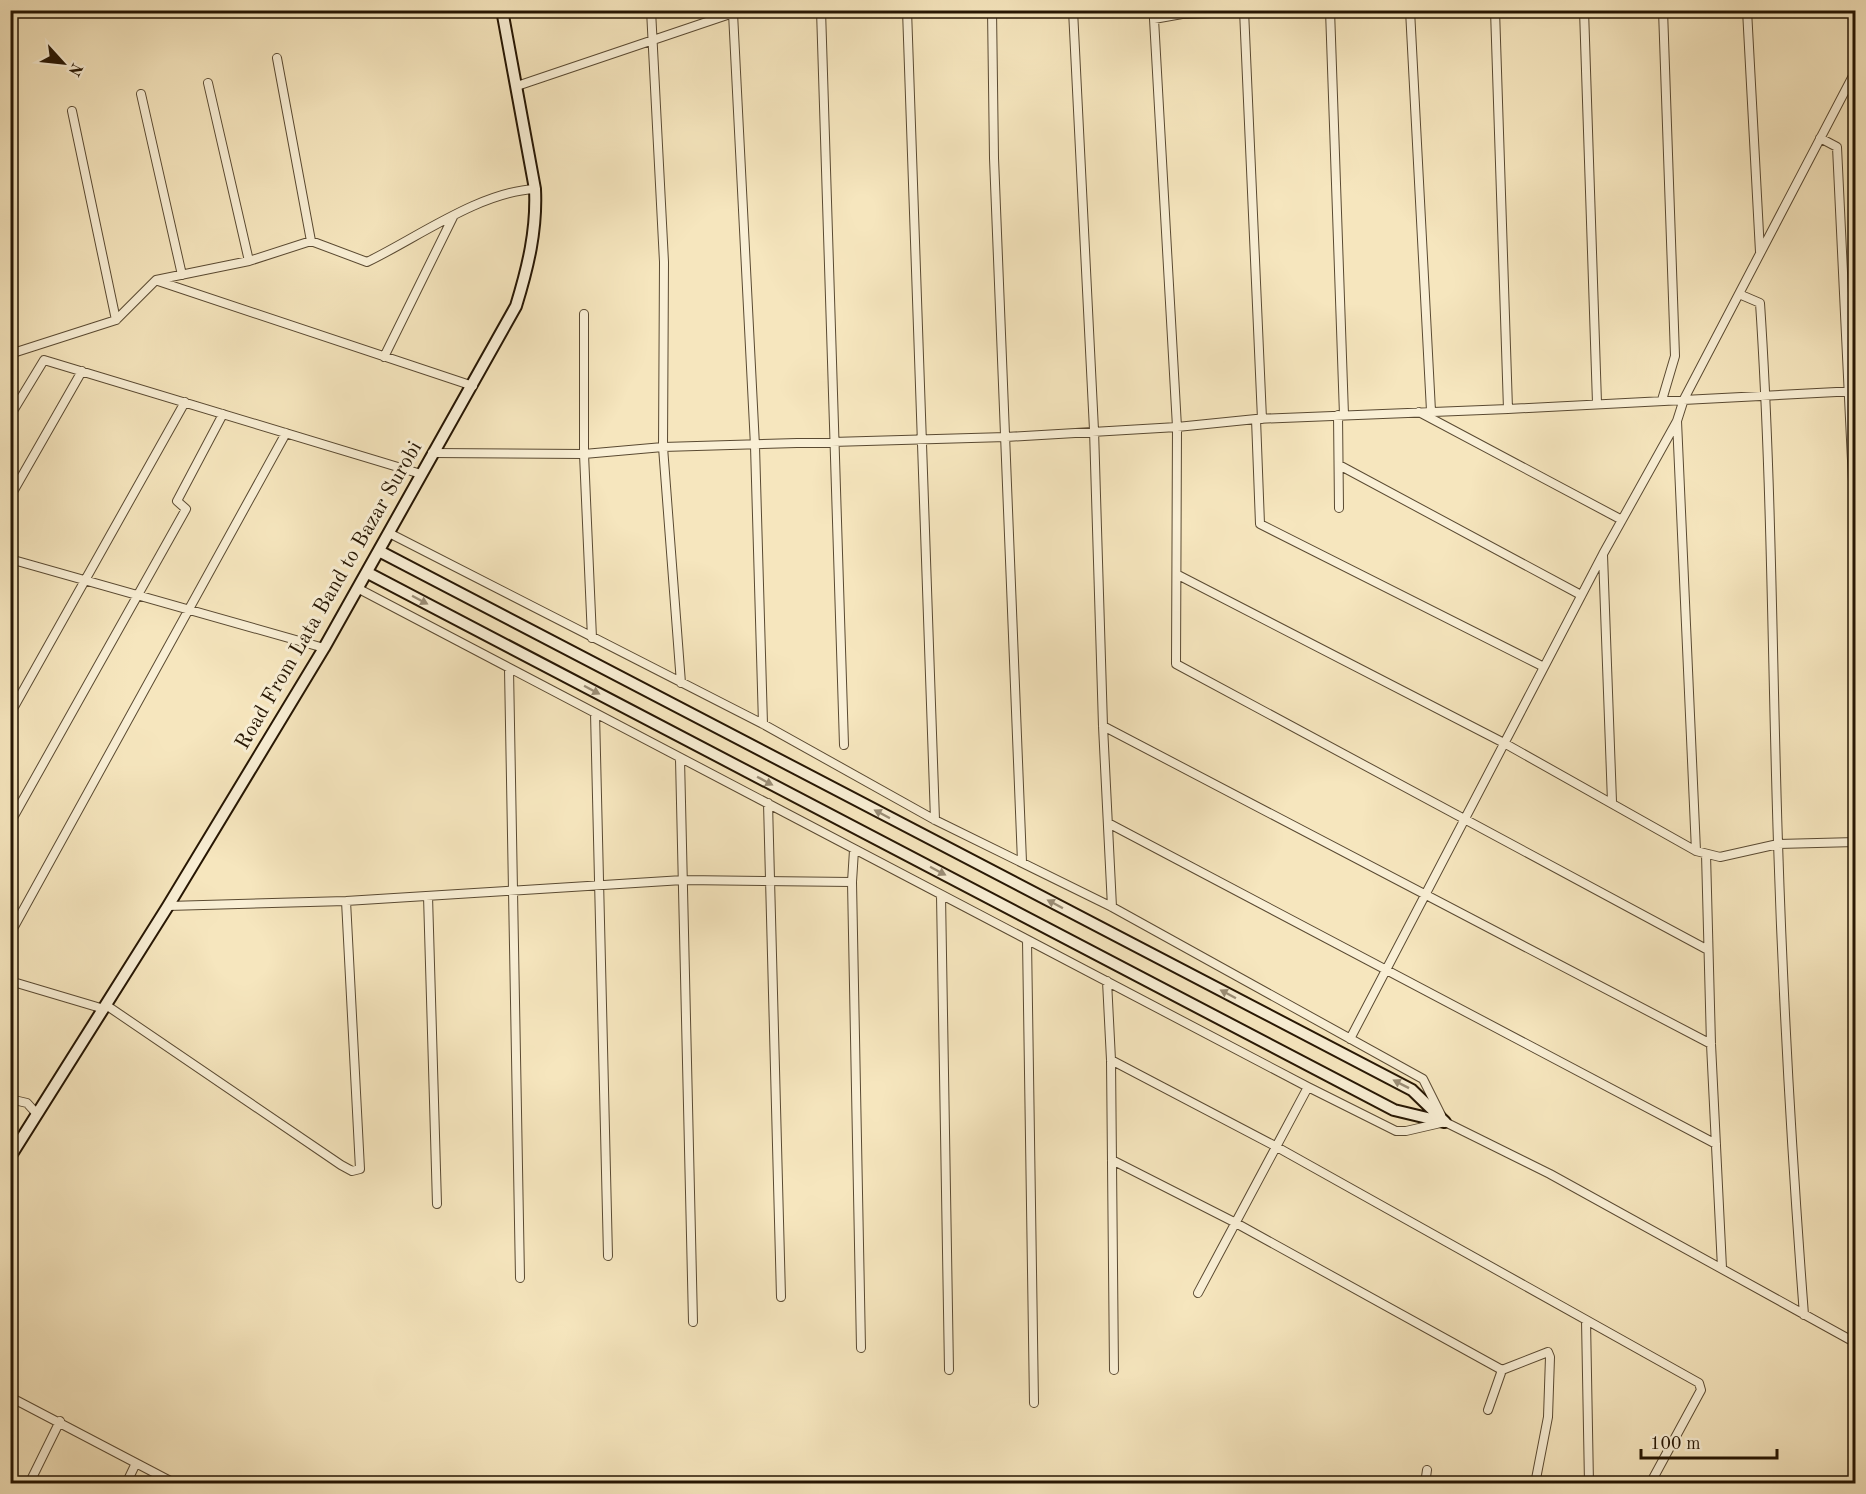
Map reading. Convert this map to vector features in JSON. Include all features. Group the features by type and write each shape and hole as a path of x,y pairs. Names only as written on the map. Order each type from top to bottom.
{"street":[{"name":"Road From Lata Band to Bazar Surobi","path":"10,1157 168,906 324,648 516,306 529,265 536,217 535,189 502,10"},
{"path":"651,10 664,262 663,447 681,683"},
{"path":"517,86 742,10"},
{"path":"821,10 844,745"},
{"path":"907,10 935,820"},
{"path":"992,10 994,158 1022,862"},
{"path":"1073,10 1094,430 1103,726 1112,908"},
{"path":"1304,10 1182,14 1154,19 1158,50 1177,428 1176,664 1708,950"},
{"path":"1330,10 1341,415 1339,508"},
{"path":"1410,10 1431,411"},
{"path":"1496,10 1508,410"},
{"path":"1584,10 1597,403"},
{"path":"1662,400 1675,356 1664,10"},
{"path":"1747,10 1760,253"},
{"path":"1244,12 1259,419 1260,524 1544,667"},
{"path":"733,13 755,446 763,724"},
{"path":"277,58 311,241"},
{"path":"1350,1039 1581,595 1677,421 1684,399 1856,70"},
{"path":"208,83 249,261"},
{"path":"141,94 182,275"},
{"path":"72,111 116,320"},
{"path":"1820,138 1837,147 1853,391 1856,544"},
{"path":"10,354 116,320 156,280 249,261 311,241 367,261 391,251 421,231 453,217 519,190 535,189"},
{"path":"384,357 453,217"},
{"path":"156,280 472,386"},
{"path":"1738,294 1760,303 1766,395 1778,844 1790,1124 1804,1316"},
{"path":"584,314 584,454 592,638"},
{"path":"10,416 44,360 421,474"},
{"path":"10,498 82,371"},
{"path":"432,453 584,454 663,447 1006,437 1094,430 1177,428 1259,419 1417,411 1508,410 1597,403 1853,391"},
{"path":"10,714 185,402"},
{"path":"1417,411 1622,520"},
{"path":"10,823 186,509 177,501 223,414"},
{"path":"1677,421 1696,851"},
{"path":"10,934 286,433"},
{"path":"1339,465 1581,595"},
{"path":"388,533 763,724 935,820 1112,908 1423,1079 1445,1122"},
{"path":"379,552 1412,1090 1445,1122"},
{"path":"1603,554 1612,802"},
{"path":"10,559 324,648"},
{"path":"368,573 1394,1110 1445,1122 1550,1174 1856,1343"},
{"path":"1178,575 1504,743 1696,851 1720,857 1778,844 1856,842"},
{"path":"359,589 854,850 1396,1131 1406,1131 1445,1122"},
{"path":"509,669 520,1278"},
{"path":"595,713 608,1256"},
{"path":"1103,726 1711,1044"},
{"path":"680,759 693,1322"},
{"path":"768,803 768,881 781,1297"},
{"path":"1108,823 1384,971 1716,1144"},
{"path":"854,850 852,882 861,1348"},
{"path":"1706,854 1711,1044 1722,1268"},
{"path":"168,906 346,901 683,880 852,882"},
{"path":"941,895 950,1370"},
{"path":"428,896 437,1204"},
{"path":"10,981 105,1007 352,1171 360,1169 346,901"},
{"path":"1027,940 1034,1403"},
{"path":"1107,981 1112,1060 1114,1370"},
{"path":"1112,1060 1275,1146 1699,1383 1701,1390 1650,1484"},
{"path":"1198,1293 1308,1087"},
{"path":"10,1099 27,1104 37,1114"},
{"path":"1112,1160 1234,1222 1502,1370"},
{"path":"1586,1320 1589,1484"},
{"path":"1488,1410 1502,1370 1548,1352 1550,1357 1548,1417 1535,1484"},
{"path":"10,1397 60,1421 176,1484"},
{"path":"29,1484 60,1421"},
{"path":"126,1484 136,1463"},
{"path":"1425,1484 1427,1470"}]}
